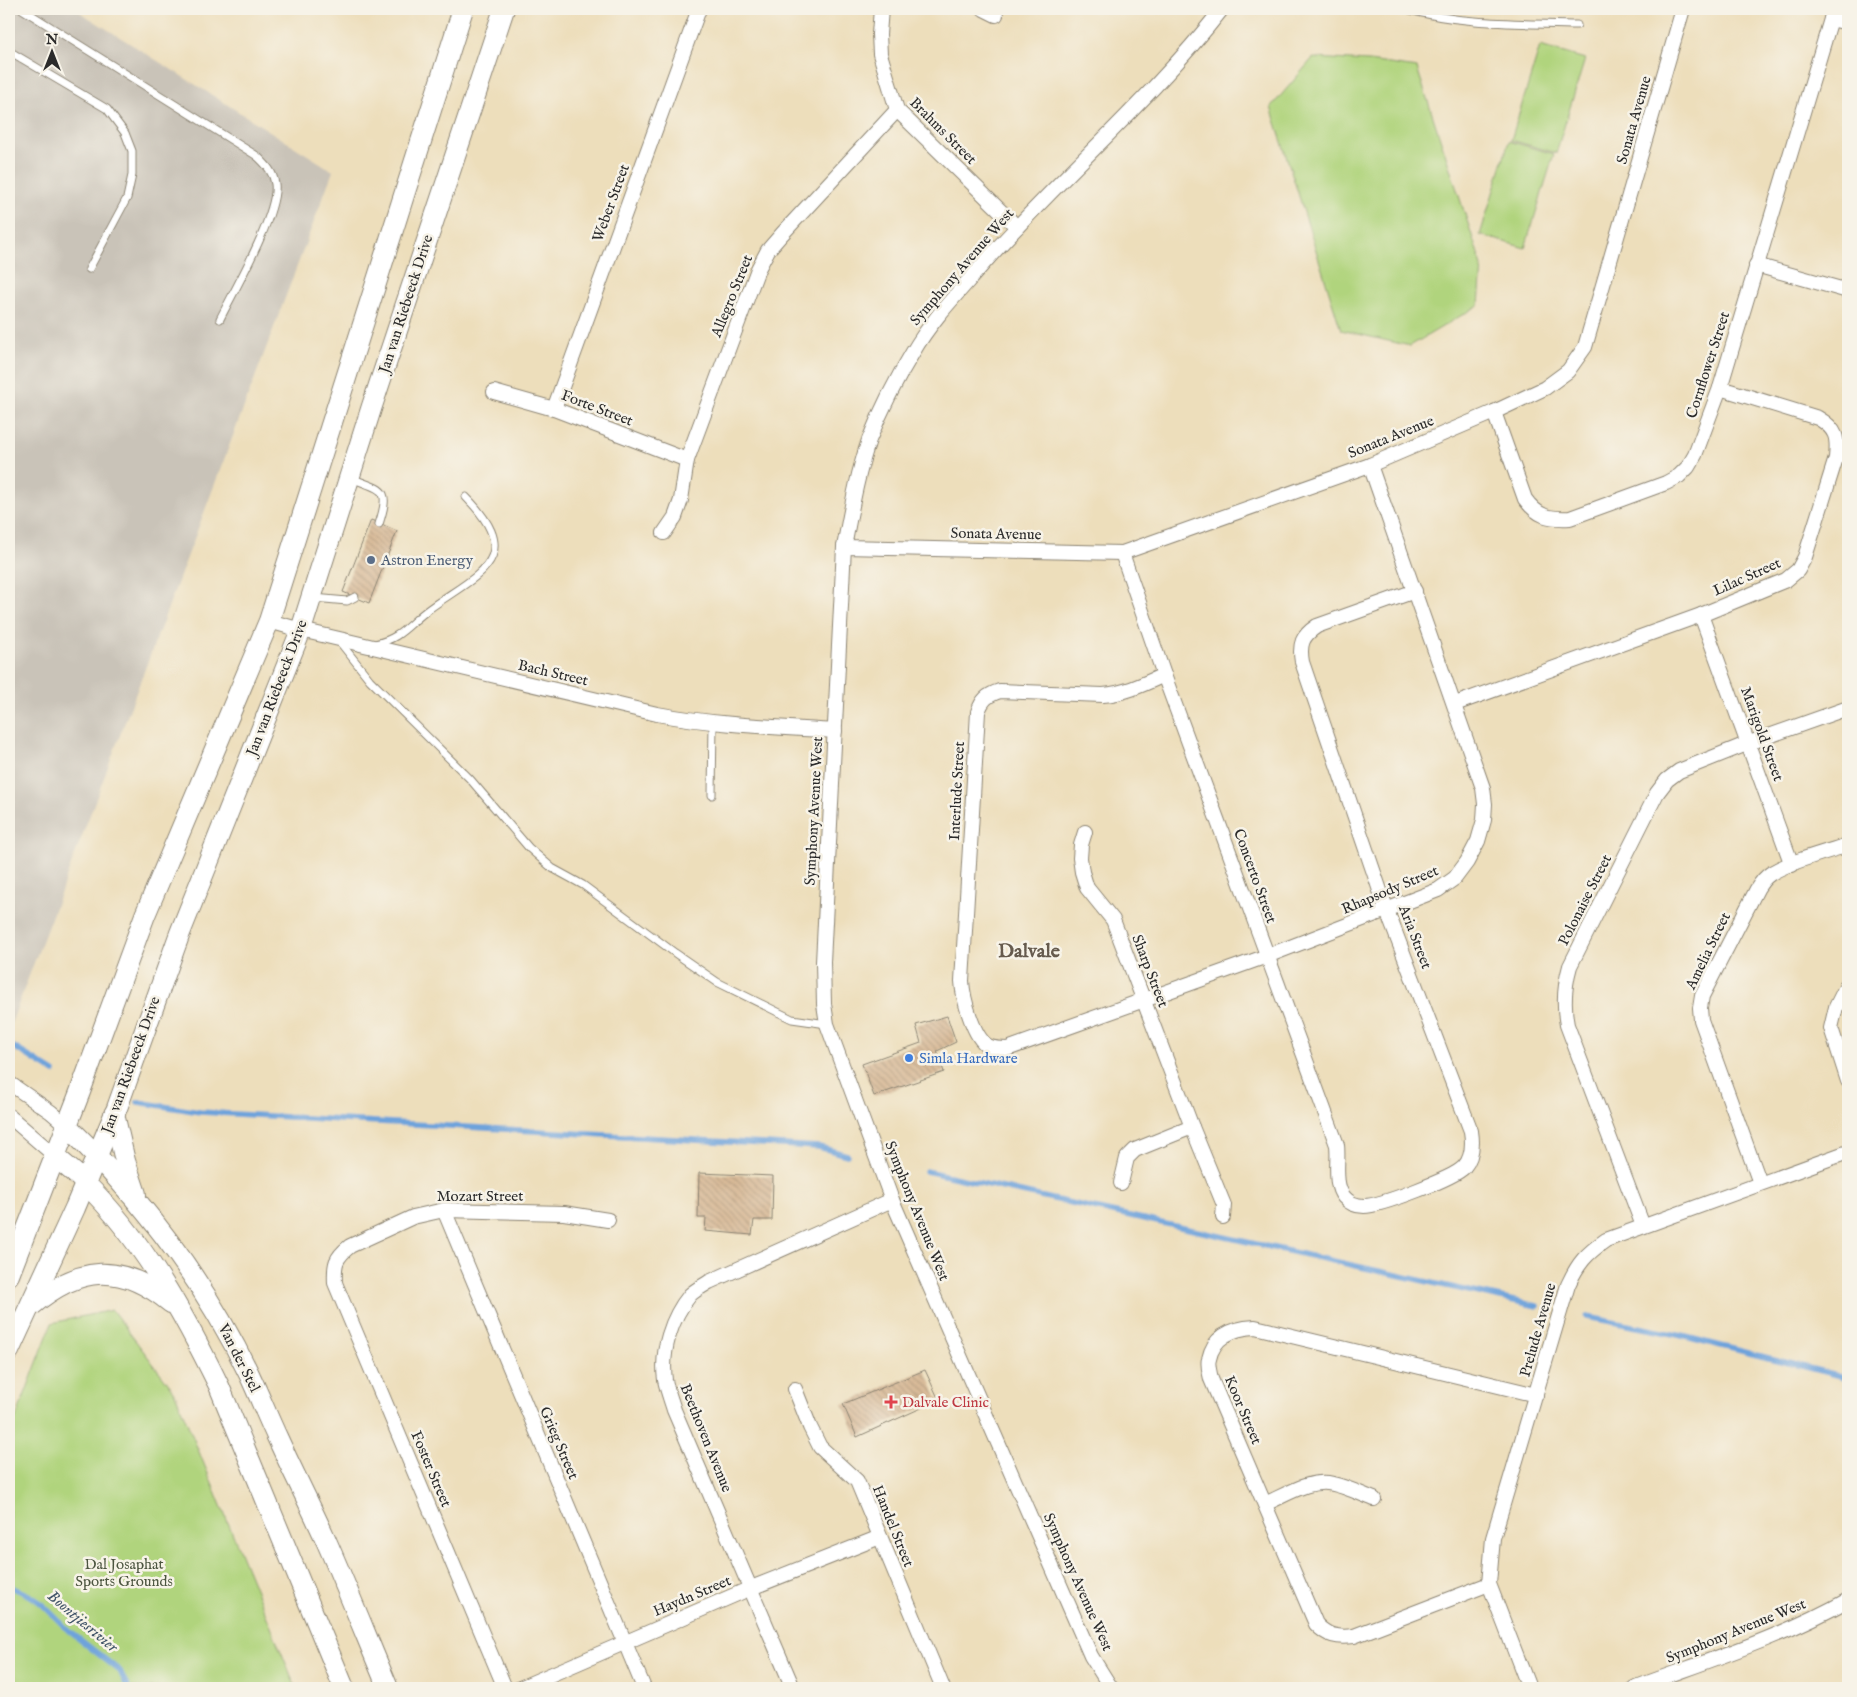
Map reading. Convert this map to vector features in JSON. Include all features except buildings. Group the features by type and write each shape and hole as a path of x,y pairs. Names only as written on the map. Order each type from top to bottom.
{"main road":[{"path":"9,1275 145,915 269,621 462,9"},
{"name":"Jan van Riebeeck Drive","path":"9,1351 86,1183 114,1114 180,932 301,630 372,406 504,9"},
{"path":"114,1114 125,1161 140,1204"},
{"name":"Van der Stel","path":"66,1125 97,1155 140,1204 196,1281 248,1373 325,1538 388,1688"},
{"name":"Van der Stel","path":"54,1155 86,1183 128,1232 180,1310 220,1386 344,1688"},
{"path":"30,1307 60,1285 96,1273 115,1274 140,1283 159,1293 180,1310"}],"street":[{"name":"Weber Street","path":"554,409 699,9"},
{"name":"Brahms Street","path":"881,9 880,54 897,110 1017,226"},
{"name":"Symphony Avenue West","path":"1112,1688 1091,1656 892,1200 827,1024 822,962 844,547 855,489 870,440 895,383 936,317 1017,226 1164,77 1222,9"},
{"name":"Sonata Avenue","path":"844,547 1122,553 1370,465 1545,388 1568,371 1585,347 1683,9"},
{"name":"Cornflower Street","path":"1494,412 1525,499 1532,510 1543,516 1556,519 1570,518 1666,483 1679,476 1688,467 1695,455 1720,388 1832,14"},
{"path":"1832,14 1848,23"},
{"name":"Allegro Street","path":"664,533 675,516 681,500 687,460 758,269 768,250 897,110"},
{"path":"1756,265 1848,291"},
{"name":"Lilac Street","path":"1455,704 1701,615 1786,580 1798,570 1808,548 1836,458 1838,444 1835,433 1828,424 1818,418 1720,388"},
{"name":"Forte Street","path":"494,392 554,409 687,460"},
{"name":"Rhapsody Street","path":"1007,1049 1144,1001 1387,911 1438,890 1455,878 1467,862 1478,841 1484,820 1486,804 1484,788 1370,465"},
{"name":"Concerto Street","path":"1122,553 1164,674 1337,1144 1339,1185 1342,1195 1349,1202 1357,1205"},
{"name":"Aria Street","path":"1357,1205 1376,1204 1454,1175 1465,1166 1472,1153 1471,1131 1387,911 1300,652 1301,643 1306,633 1317,626 1415,591"},
{"name":"Marigold Street","path":"1701,615 1792,865"},
{"name":"Bach Street","path":"269,621 337,639 656,714 714,723 835,731"},
{"name":"Interlude Street","path":"1007,1049 995,1049 979,1037 963,994 978,712 981,702 989,694 1000,691 1118,694 1132,690 1164,674"},
{"name":"Polonaise Street","path":"1643,1226 1567,1025 1563,1006 1565,984 1570,966 1658,793 1668,780 1679,771 1749,743 1848,708"},
{"name":"Sharp Street","path":"1085,832 1080,858 1087,888 1113,920 1192,1127 1224,1205 1223,1217"},
{"name":"Amelia Street","path":"1760,1183 1701,1020 1702,996 1757,889 1770,874 1848,845"},
{"path":"1848,983 1836,1008 1831,1028 1848,1081"},
{"name":"Van der Stel","path":"9,1083 51,1112 66,1125"},
{"name":"Van der Stel","path":"9,1116 54,1155"},
{"path":"1121,1183 1127,1158 1134,1150 1192,1127"},
{"name":"Prelude Avenue","path":"1529,1688 1489,1584 1493,1538 1568,1285 1577,1265 1590,1251 1606,1240 1848,1152"},
{"name":"Beethoven Avenue","path":"793,1688 674,1410 665,1381 664,1359 668,1336 679,1311 691,1294 709,1282 892,1200"},
{"name":"Mozart Street","path":"336,1261 341,1253 350,1246 413,1217 444,1210 564,1213 608,1220"},
{"name":"Grieg Street","path":"444,1210 644,1688"},
{"name":"Foster Street","path":"336,1261 335,1283 505,1688"},
{"name":"Koor Street","path":"1489,1584 1354,1636 1342,1638 1331,1636 1316,1624 1211,1379 1208,1360 1214,1344 1226,1333 1240,1328 1255,1327 1536,1395"},
{"name":"Handel Street","path":"795,1389 820,1447 857,1480 943,1688"},
{"path":"1265,1504 1308,1485 1320,1482 1333,1484 1374,1499"},
{"name":"Haydn Street","path":"520,1688 751,1588 880,1537"},
{"name":"Symphony Avenue West","path":"1634,1688 1768,1638 1848,1600"}],"lane":[{"path":"22,9 257,156 272,171 275,186 274,202 264,230 220,318"},
{"path":"1406,9 1463,19 1510,23 1577,25"},
{"path":"9,51 107,109 125,133 132,151 132,175 127,198 89,269"},
{"path":"351,477 380,490 384,495 384,507 379,524"},
{"path":"367,646 388,641 402,634 429,609 467,585 487,567 493,554 494,541 492,532 479,511 466,497"},
{"path":"312,598 347,601 355,598"},
{"path":"337,639 370,680 470,779 530,848 552,868 583,885 717,982 792,1018 827,1024"},
{"path":"712,795 714,723"}],"shaded area":[{"path":"9,9 75,9 333,171 9,1029"}],"green space":[{"path":"1540,46 1585,59 1556,153 1511,140"},
{"path":"1313,58 1369,61 1417,68 1482,266 1479,305 1410,346 1341,330 1271,107"},
{"path":"1509,141 1554,154 1525,248 1480,235"},
{"name":"Dal Josaphat Sports Grounds","path":"112,1310 174,1391 296,1688 9,1688 9,1436 52,1323"}],"waterway":[{"path":"9,1044 54,1072"},
{"path":"138,1102 200,1112 819,1147 847,1155"},
{"path":"926,1171 1537,1306"},
{"path":"1587,1317 1678,1335 1848,1378"},
{"name":"Boontjiesrivier","path":"9,1586 31,1596 42,1604 69,1631 120,1671 128,1688"}],"place":[{"name":"Astron Energy","path":"371,560"},
{"name":"Simla Hardware","path":"909,1058"},
{"name":"Dalvale Clinic","path":"891,1402"}],"district":[{"name":"Dalvale","path":"1029,951"}]}
